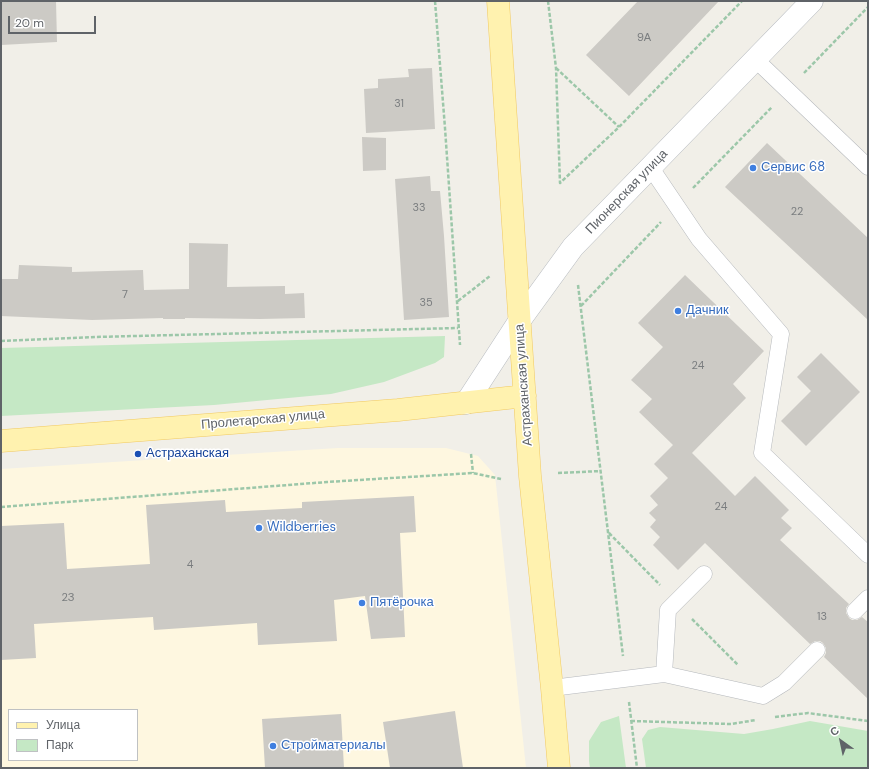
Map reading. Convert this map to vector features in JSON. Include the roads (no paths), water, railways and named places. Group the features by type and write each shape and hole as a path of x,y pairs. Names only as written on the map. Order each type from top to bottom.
{"main road":[{"name":"Астраханская улица","path":"498,1 530,476 559,768"},
{"name":"Пионерская улица","path":"466,402 520,320 573,247 812,1"},
{"name":"Пролетарская улица","path":"1,441 398,410 525,396"}],"lane":[{"path":"755,59 868,167"},
{"path":"651,168 699,239 780,334 762,453 868,555"},
{"path":"664,674 668,610 704,574"},
{"path":"855,611 868,598"},
{"path":"552,688 664,674 763,696 784,684 817,650"}],"place":[{"name":"Сервис 68","path":"753,168"},
{"name":"Дачник","path":"678,311"},
{"name":"Астраханская","path":"138,454"},
{"name":"Wildberries","path":"259,528"},
{"name":"Пятёрочка","path":"362,603"},
{"name":"Стройматериалы","path":"273,746"}]}
